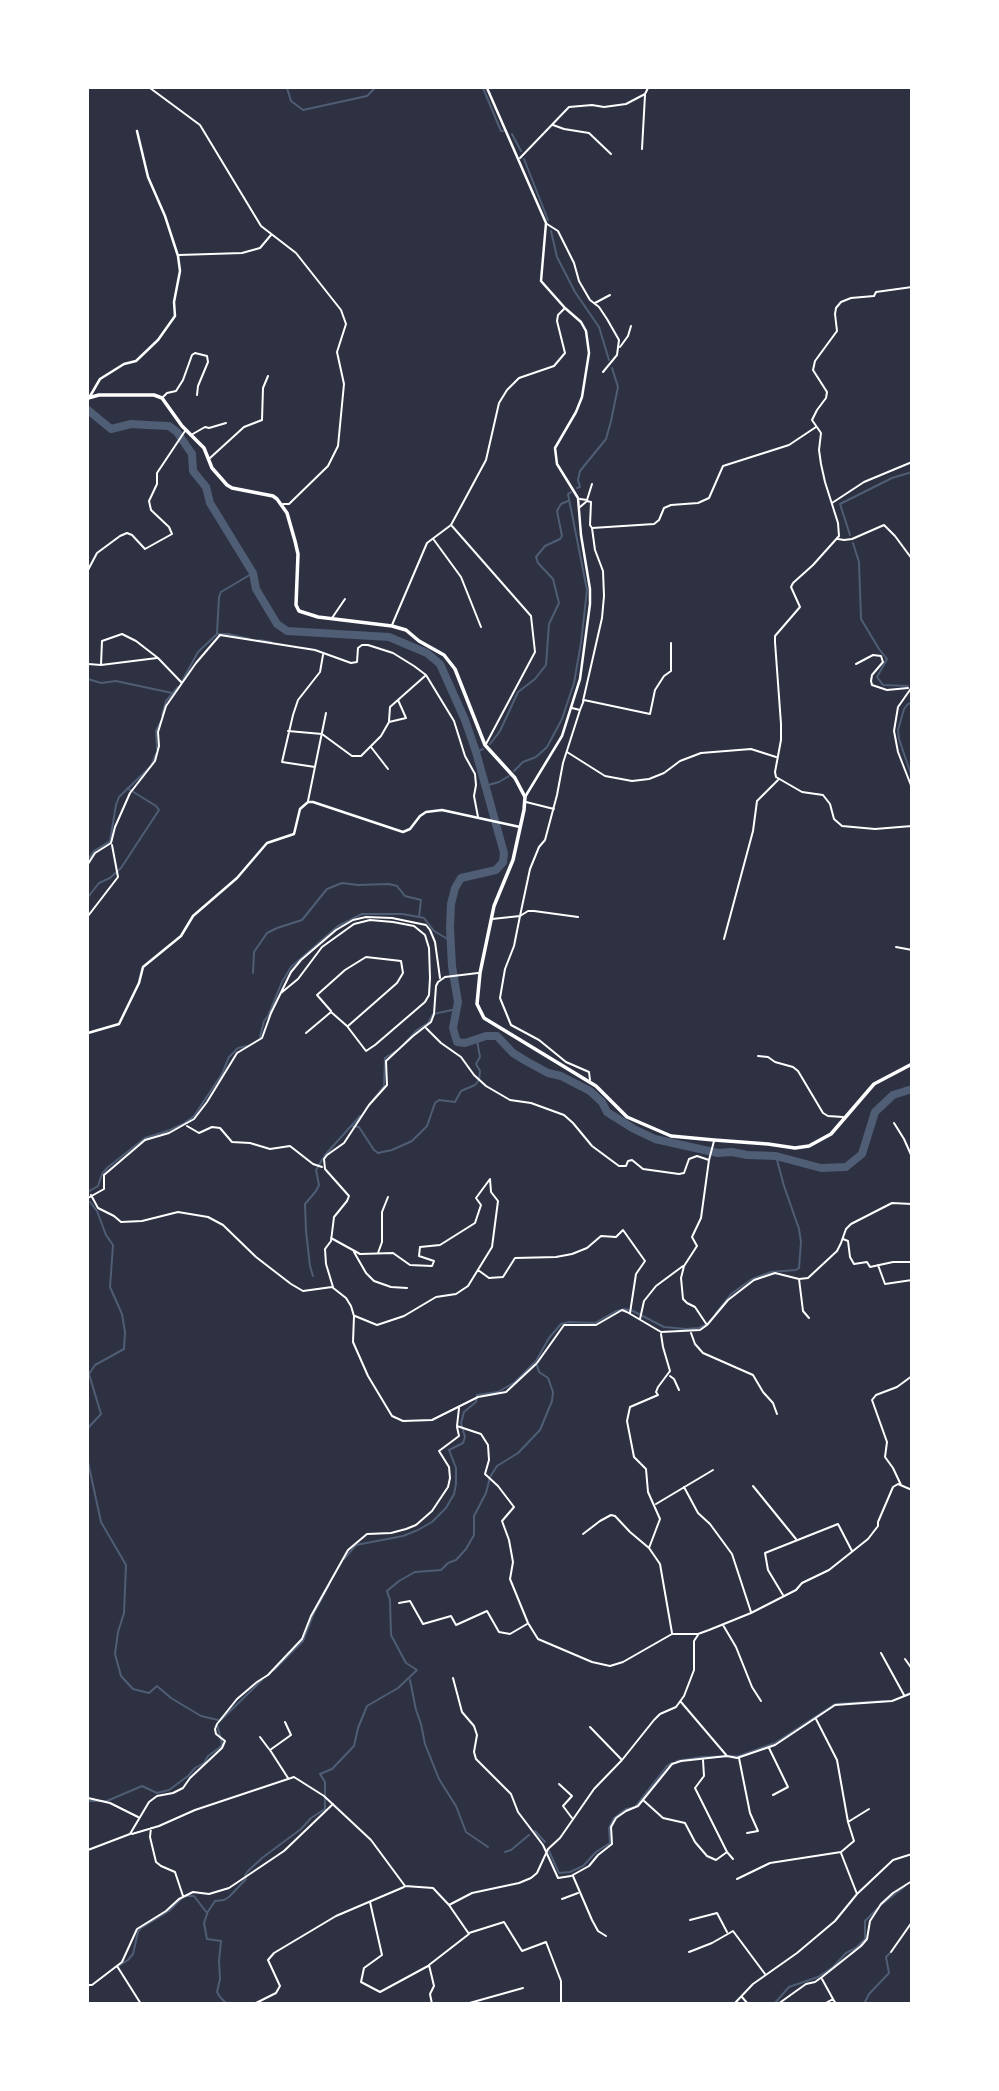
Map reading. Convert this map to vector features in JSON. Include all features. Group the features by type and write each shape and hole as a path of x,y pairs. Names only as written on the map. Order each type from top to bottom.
{"main road":[{"path":"487,88 547,223 541,281 581,322 588,340 589,353 582,397 555,447 557,464 578,498 590,604 580,679 572,708 562,736 525,799 513,860 494,905 480,973 477,1004 484,1018 596,1086 627,1117 671,1136 803,1147 831,1134 874,1084 912,1064"},
{"path":"88,398 96,383 124,364 136,361 158,340 175,316 174,302 180,281 178,256 148,177 137,131"},
{"path":"88,398 99,395 154,395 162,398 184,432 204,448 221,479 232,488 273,496 282,505 291,524 298,554 295,590 297,608 306,615 406,630 444,655 455,669 485,745 515,778 525,799"},
{"path":"88,1033 119,1024 139,983 143,967 181,936 193,916 237,878 267,843 294,834 300,808 308,802 403,832 430,810 453,812 520,827"}],"street":[{"path":"150,88 200,125 261,226 296,253 341,310 346,324 337,352 344,384 338,446 328,466 289,504 282,505"},
{"path":"642,149 645,94 648,88"},
{"path":"519,158 569,107 626,104 645,94"},
{"path":"552,125 589,133 611,153"},
{"path":"547,223 558,231 574,263 579,281 619,340 616,358 603,372"},
{"path":"178,256 242,253 260,248 272,234"},
{"path":"912,287 876,292 874,296 845,299 839,304 835,314 837,331 814,365 813,370 827,392 813,419 821,433 819,450 839,536 793,583 791,587 800,607 775,636 781,724 775,773 779,779 802,792 824,795 834,818 842,826 875,829 912,826"},
{"path":"594,303 610,295"},
{"path":"392,626 428,544 452,525 486,460 499,403 507,390 519,378 554,366 565,353 557,321 558,315 565,308"},
{"path":"619,348 628,336 631,326"},
{"path":"162,398 178,389 192,355 195,354 207,356 208,362 197,395"},
{"path":"208,459 244,427 262,420 263,388 268,376"},
{"path":"191,435 226,423"},
{"path":"592,528 654,524 659,520 664,508 698,503 709,498 723,466 789,445 817,426"},
{"path":"88,570 97,554 127,533 145,549 172,534 169,527 150,510 149,503 157,484 157,473 184,432"},
{"path":"831,504 863,482 912,462"},
{"path":"578,498 587,500 592,484"},
{"path":"580,507 587,501 591,502 589,519 603,571 602,618 583,701 563,763 545,840 539,847 530,869 500,998 511,1025 539,1040 566,1062 589,1072 590,1083"},
{"path":"452,525 531,616 535,652 485,745"},
{"path":"836,538 852,539 884,525 912,559"},
{"path":"433,539 461,577 481,627"},
{"path":"331,620 345,599"},
{"path":"101,666 102,641 122,634 136,640 158,657 183,684"},
{"path":"88,916 118,877 111,843 115,827 135,784 144,777 155,761 164,710 196,663 220,635 308,649 354,663 357,662 358,648 368,645 393,653 426,675 454,721 465,756 475,774 474,796 478,818"},
{"path":"583,701 650,714 655,690 664,676 671,671 671,643"},
{"path":"315,767 282,762 298,700 320,672 323,654"},
{"path":"856,664 873,655 881,656 883,662 872,675 872,685 887,690 910,688 898,706 894,731 898,752 912,788"},
{"path":"88,664 101,666 158,657"},
{"path":"288,731 322,734 352,756 361,756 381,736 389,722 390,707 426,675"},
{"path":"389,722 407,718 398,699"},
{"path":"572,708 580,710"},
{"path":"308,802 326,713"},
{"path":"370,746 387,769"},
{"path":"567,752 605,776 632,781 649,779 664,773 680,761 701,754 751,749 777,758"},
{"path":"724,939 752,831 757,801 779,779"},
{"path":"525,799 554,808"},
{"path":"88,864 95,853 111,843"},
{"path":"491,919 520,916 528,911 578,917"},
{"path":"88,1198 104,1189 104,1175 145,1140 169,1133 194,1119 237,1053 262,1038 290,972 337,930 353,920 366,917 392,918 426,925 435,942 440,978 480,973"},
{"path":"280,994 298,979 322,947 354,924 370,920 393,922 420,929 429,948 429,995 425,1003 366,1051 347,1026 317,995 345,970 366,957 401,961 403,973 397,983 347,1026"},
{"path":"896,947 912,950"},
{"path":"323,1167 327,1155 344,1143 369,1105 387,1085 386,1061 433,1019 436,986 447,977"},
{"path":"306,1033 331,1012"},
{"path":"425,1028 461,1057 480,1081 510,1100 531,1103 564,1115 592,1146 619,1166 626,1166 628,1161 632,1160 643,1169 679,1174 684,1173 689,1159 697,1156 709,1160"},
{"path":"758,1056 793,1067 823,1113 845,1118"},
{"path":"894,1123 912,1157"},
{"path":"186,1125 199,1133 212,1127 220,1128 232,1142 250,1143 270,1149 290,1146 313,1164 323,1167 349,1196 334,1217 330,1242 326,1246 325,1253 333,1288 346,1298 351,1306 354,1315 353,1342 368,1376 392,1416 403,1421 432,1420 476,1398 506,1392 537,1364 564,1325 596,1325 622,1310 661,1332 700,1330 728,1300 754,1280 775,1273 799,1279 808,1278 837,1251 846,1229 851,1224 892,1203 912,1204"},
{"path":"707,1324 695,1307 683,1299 681,1278 684,1266 696,1246 692,1237 701,1218 714,1140"},
{"path":"331,1238 360,1254 393,1253 410,1265 432,1266 434,1261 419,1256 420,1247 440,1245 475,1223 481,1205 476,1198 490,1179 491,1192 498,1200 492,1247 468,1286 456,1294 436,1297 404,1316 377,1325 354,1315"},
{"path":"91,1195 98,1208 121,1222 142,1222 178,1212 208,1217 223,1225 256,1257 303,1291 333,1288"},
{"path":"377,1254 382,1242 382,1212 388,1197"},
{"path":"477,1269 489,1278 503,1277 514,1258 572,1254 587,1248 601,1236 615,1237 623,1230 645,1261 636,1274 630,1313"},
{"path":"843,1238 848,1241 850,1257 854,1264 867,1262 870,1267 893,1262 912,1262"},
{"path":"354,1251 366,1273 374,1281 391,1287 407,1288"},
{"path":"878,1265 884,1284 912,1280"},
{"path":"640,1319 644,1300 656,1286 684,1266"},
{"path":"799,1279 803,1311 808,1318"},
{"path":"649,1548 661,1520 648,1492 646,1469 634,1457 627,1421 630,1407 658,1395 658,1387 669,1376 671,1368 661,1332"},
{"path":"691,1332 695,1344 703,1353 753,1375 763,1392 774,1403 777,1414"},
{"path":"669,1376 674,1379 679,1390"},
{"path":"901,1486 885,1457 887,1442 872,1400 876,1395 897,1387 912,1376"},
{"path":"130,1834 149,1802 157,1796 183,1788 190,1777 225,1744 215,1729 222,1716 249,1688 268,1675 302,1639 348,1550 367,1534 398,1531 416,1525 427,1517 438,1503 448,1488 450,1478 449,1467 439,1451 459,1436 459,1408"},
{"path":"457,1426 481,1434 488,1445 489,1460 485,1474 514,1507 502,1521 513,1562 510,1579 527,1623 538,1639 592,1662 610,1666 623,1662 672,1634 698,1634 751,1613 796,1590 802,1583 829,1570 868,1539 878,1526 893,1487 898,1484 912,1490"},
{"path":"655,1505 713,1471"},
{"path":"753,1486 797,1540"},
{"path":"684,1487 698,1513 710,1524 732,1554 751,1613"},
{"path":"889,1493 894,1497"},
{"path":"583,1534 611,1515 649,1548 660,1564 672,1634"},
{"path":"783,1596 768,1570 765,1553 838,1524 852,1552"},
{"path":"398,1603 410,1601 423,1624 451,1616 456,1625 487,1611 499,1632 510,1634 527,1623"},
{"path":"722,1624 761,1701"},
{"path":"449,1905 472,1893 519,1884 539,1870 547,1852 602,1779 622,1760 654,1720 660,1714 676,1707 684,1696 692,1681 694,1641 698,1634"},
{"path":"881,1653 904,1696"},
{"path":"905,1660 912,1669"},
{"path":"453,1678 462,1712 474,1726 477,1735 474,1752 477,1759 506,1789 518,1812 547,1852 558,1878 573,1875 589,1866 612,1844 611,1827 616,1818 636,1807 673,1764 727,1756 739,1757 775,1745 835,1705 892,1701 912,1693"},
{"path":"680,1701 727,1756"},
{"path":"737,1879 770,1863 841,1852 854,1842 837,1760 816,1718"},
{"path":"270,1750 291,1735 285,1722"},
{"path":"590,1727 622,1760"},
{"path":"260,1737 289,1779"},
{"path":"769,1747 788,1787 774,1795"},
{"path":"739,1757 750,1813 758,1831 747,1833"},
{"path":"703,1759 704,1776 695,1788 733,1859"},
{"path":"88,1850 294,1777 324,1796 371,1840 405,1886"},
{"path":"559,1784 572,1797 563,1806 572,1819"},
{"path":"88,1798 110,1802 139,1818"},
{"path":"643,1800 663,1818 685,1823 695,1842 707,1856 716,1860 727,1852"},
{"path":"88,1985 92,1985 122,1962 137,1929 193,1892 209,1894 229,1888 284,1851 333,1804"},
{"path":"848,1822 869,1809"},
{"path":"150,1828 156,1862 176,1872 183,1897"},
{"path":"841,1852 857,1894"},
{"path":"734,2004 835,1921 857,1894 893,1860 912,1854"},
{"path":"573,1875 598,1931 606,1936"},
{"path":"778,2004 806,1983 822,1978 861,1946 867,1939 870,1921 881,1904 912,1881"},
{"path":"254,2004 276,1993 280,1986 268,1960 274,1953 336,1916 405,1886 433,1888 449,1905 469,1934"},
{"path":"562,1899 579,1893"},
{"path":"370,1901 382,1955 364,1968 362,1982 380,1992 429,1965 469,1934 504,1922 523,1951 546,1942 561,1981 561,2004"},
{"path":"690,1920 717,1913 727,1933"},
{"path":"891,1952 912,1922"},
{"path":"689,1952 733,1931 766,1975"},
{"path":"117,1965 141,2004"},
{"path":"429,1965 434,1986 429,1994 432,2004"},
{"path":"822,1978 836,2004"},
{"path":"466,2004 523,1988"},
{"path":"741,1996 748,2004"},
{"path":"824,2004 833,1999"}],"waterway":[{"path":"287,88 291,101 303,110 367,96 375,88"},
{"path":"483,88 503,131"},
{"path":"512,134 521,151"},
{"path":"524,159 548,220"},
{"path":"551,231 557,257 575,292 599,327 609,360"},
{"path":"577,488 580,487 580,471 606,439 618,387 612,368"},
{"path":"88,410 111,429 131,424 169,426 177,432 192,454 193,471 206,487 210,503 253,573 256,589 277,624 287,631 389,637 427,653 440,664 476,752 504,853 503,862 496,870 461,878 451,904 452,966 458,1002 453,1028 457,1042 465,1043 486,1036 497,1036 513,1053 548,1073 561,1076 590,1091 602,1102 607,1112 655,1139 718,1153 776,1156 821,1168 846,1167 862,1154 875,1112 893,1095 912,1089"},
{"path":"850,535 840,504 892,478 912,472"},
{"path":"514,771 547,747 562,719 574,683 587,590 568,494 571,492"},
{"path":"490,744 500,731 518,692 535,679 546,665 549,624 559,603 553,579 536,557 545,546 562,536 557,511 561,504 568,501"},
{"path":"853,543 859,562 861,619 887,659 877,677 883,685 908,686"},
{"path":"217,633 221,592 253,573"},
{"path":"181,683 198,652 217,634 250,639"},
{"path":"259,640 271,642"},
{"path":"88,679 101,683 116,681 172,693"},
{"path":"162,715 166,701 178,687"},
{"path":"912,703 904,709 898,730 912,777"},
{"path":"157,749 156,731 161,721"},
{"path":"476,752 483,749"},
{"path":"88,860 94,851 110,841 119,797 151,766 156,754"},
{"path":"485,786 509,776"},
{"path":"88,897 99,883 121,868 159,810 127,788"},
{"path":"253,973 254,952 267,933 302,920 327,889 342,883 397,886 405,896 421,900 419,917 424,918 434,931 451,941"},
{"path":"260,1037 264,1021 291,967 338,926 362,914 402,914 419,917"},
{"path":"405,1043 428,1023 433,1014 457,1009"},
{"path":"313,1276 305,1204 319,1185 316,1170 325,1155 351,1126 359,1127 378,1153 412,1141 427,1126 435,1103 439,1100 455,1102 461,1091 475,1085 479,1080 480,1071 476,1064 480,1057 477,1040"},
{"path":"88,1192 98,1186 107,1168 145,1138 170,1130 194,1116 222,1074 229,1057 238,1048 247,1046"},
{"path":"366,1109 384,1086 385,1058 396,1051"},
{"path":"352,1125 360,1116"},
{"path":"716,1313 731,1294 752,1279 771,1272 799,1268 799,1229 776,1156"},
{"path":"88,1428 101,1414 89,1374 95,1365 124,1349 125,1332 122,1314 110,1287 113,1245 90,1202"},
{"path":"344,1559 356,1545 403,1536 418,1530 432,1522 446,1508 456,1484 456,1468 449,1450 463,1443 465,1437 461,1423 464,1412 476,1402 477,1395 498,1392 515,1382 536,1361 549,1338 561,1324 595,1323 625,1309 664,1327 686,1329 705,1325"},
{"path":"325,1796 325,1782 320,1774 332,1769 354,1746 367,1706 398,1688 417,1670 406,1663 391,1635 390,1600 387,1591 415,1572 441,1570 466,1549 474,1535 474,1516 486,1493 490,1477 497,1466 518,1453 540,1430 552,1401 553,1392 548,1378 539,1372 536,1362"},
{"path":"88,1462 101,1522 126,1565 124,1613 115,1654 121,1676 133,1689 149,1693 157,1686 201,1716 218,1720"},
{"path":"274,1670 303,1641 329,1585"},
{"path":"221,1720 262,1680"},
{"path":"410,1680 425,1744 439,1779 456,1806 466,1832 488,1847"},
{"path":"903,1696 912,1692"},
{"path":"677,1761 739,1756 775,1743 835,1704 884,1701"},
{"path":"88,1801 107,1801 142,1786 157,1793 169,1790 222,1745 217,1724"},
{"path":"548,1849 559,1873 570,1872 583,1866 596,1852 610,1843 609,1828 614,1818 626,1809 635,1807 672,1763"},
{"path":"186,1896 194,1896 207,1913 215,1901 229,1897 246,1879 248,1871 262,1858 325,1809 325,1798"},
{"path":"535,1831 545,1842"},
{"path":"505,1852 529,1835"},
{"path":"881,1905 904,1887"},
{"path":"117,1967 133,1954 141,1928 169,1911 181,1899"},
{"path":"774,2004 789,1987 818,1977 856,1948 865,1939 865,1921 877,1909"},
{"path":"207,1914 204,1923 207,1939 221,1941 217,1992 227,2004"},
{"path":"864,2004 869,1994 889,1973 886,1957 890,1953"}]}
